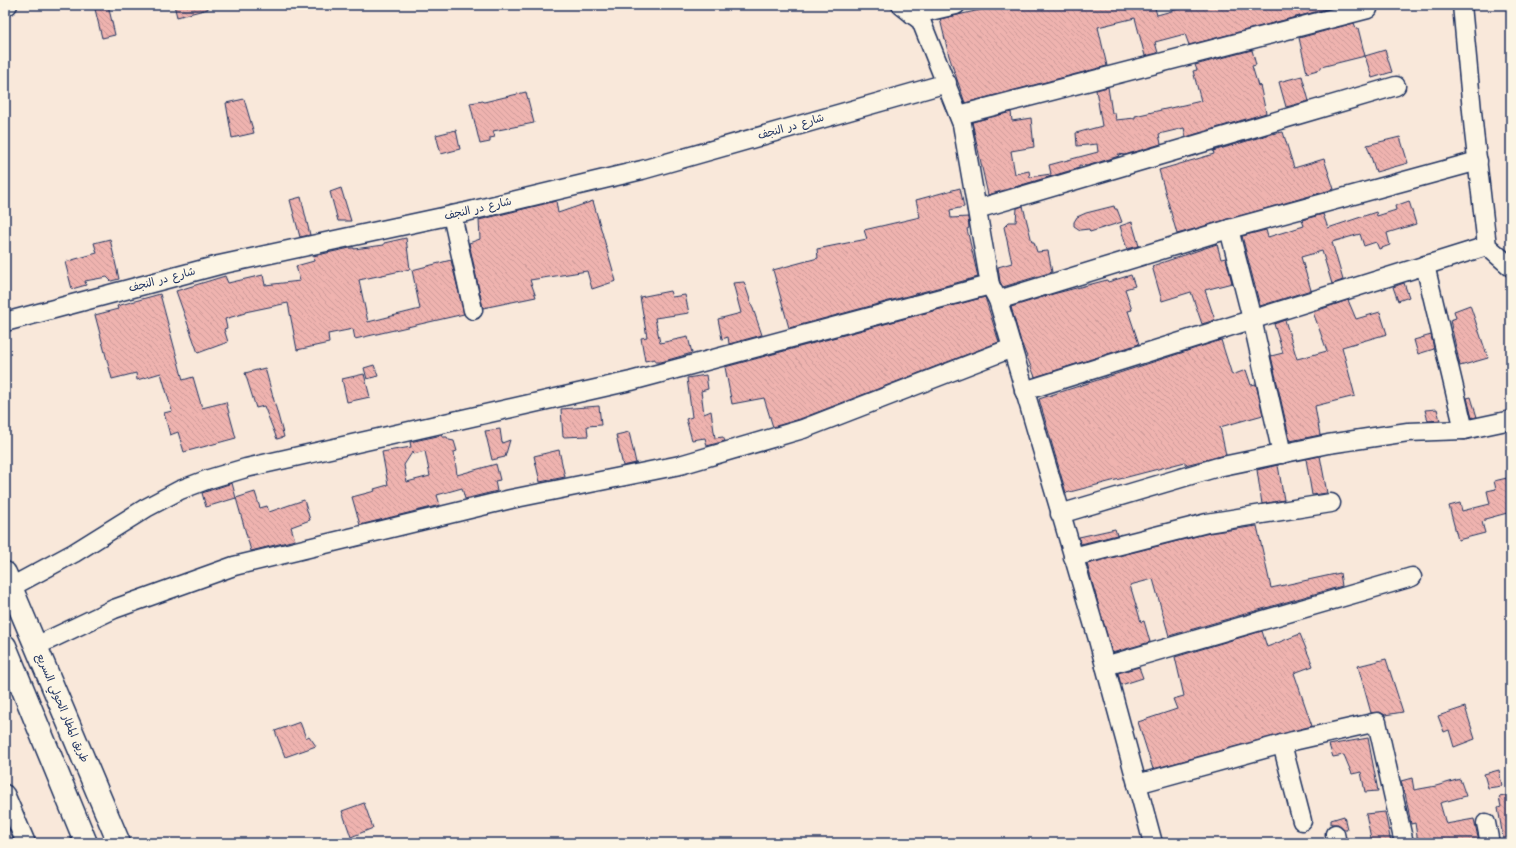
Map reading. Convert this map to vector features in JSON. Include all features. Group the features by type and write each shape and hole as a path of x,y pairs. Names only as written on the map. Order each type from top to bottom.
{"highway":[{"name":"طريق المطار الحولي السريع","path":"8,580 118,843"},
{"path":"5,646 86,843"}],"street":[{"path":"907,10 956,5"},
{"path":"958,115 1368,9 1367,5"},
{"path":"1462,5 1487,246 1511,267"},
{"path":"907,10 922,21 962,124 994,293 1012,348 1105,666 1153,843"},
{"name":"شارع در النجف","path":"5,322 219,265 452,214 642,170 947,83"},
{"path":"977,209 1396,86"},
{"path":"8,580 74,553 146,508 180,490 209,479 254,466 631,381 994,293 1478,161"},
{"path":"452,214 473,310"},
{"path":"1229,229 1252,319 1282,454"},
{"path":"1024,391 1487,246"},
{"path":"1425,265 1464,430"},
{"path":"36,646 114,608 234,566 511,499 680,465 803,429 1012,348"},
{"path":"1060,514 1218,467 1328,444 1408,432 1464,430 1511,420"},
{"path":"1073,557 1207,523 1331,503"},
{"path":"1105,666 1412,577"},
{"path":"1137,784 1282,744 1377,722 1404,843"},
{"path":"1282,744 1302,821"},
{"path":"5,794 26,843"},
{"path":"1486,823 1490,843"}],"building":[{"path":"94,5 108,5 115,35 102,38"},
{"path":"174,5 207,5 208,9 177,17"},
{"path":"1002,5 1154,5 1157,15 1179,9 1177,5 1342,5 1189,45 1185,34 1155,42 1158,53 1145,56 1135,18 1098,27 1107,66 965,103 949,56 940,19"},
{"path":"1354,23 1356,28 1358,28 1365,56 1321,67 1321,69 1307,73 1299,38"},
{"path":"1252,50 1256,65 1252,66 1258,86 1260,85 1266,113 1186,137 1184,128 1159,134 1161,144 1125,155 1118,154 1119,156 1087,166 1079,165 1079,168 988,195 972,122 1011,112 1012,121 1031,118 1034,147 1011,151 1015,174 1029,171 1030,177 1051,174 1049,165 1098,152 1097,144 1077,146 1076,133 1102,126 1096,90 1108,87 1112,113 1115,113 1116,120 1135,118 1135,116 1201,101 1193,71 1197,70 1195,65"},
{"path":"1385,50 1392,72 1372,78 1365,56"},
{"path":"1302,76 1309,101 1286,107 1279,82"},
{"path":"526,92 534,123 493,131 495,137 490,138 490,142 480,144 470,103 484,102"},
{"path":"244,99 254,133 232,138 226,103"},
{"path":"456,130 460,149 441,154 436,135"},
{"path":"1283,132 1294,168 1324,159 1334,189 1177,234 1159,170 1214,154 1213,151 1271,134"},
{"path":"1400,137 1408,163 1376,172 1367,145"},
{"path":"341,188 351,221 338,221 330,192"},
{"path":"960,188 964,207 950,210 951,218 968,217 969,228 967,229 978,277 789,328 773,270 818,258 817,249 867,239 864,230 920,217 916,200"},
{"path":"301,197 310,235 300,237 290,200"},
{"path":"556,201 558,213 593,201 616,281 592,289 587,271 530,280 536,297 483,308 469,243 480,239 479,220"},
{"path":"1409,201 1416,224 1387,233 1390,245 1379,249 1376,242 1364,246 1360,234 1332,242 1343,280 1332,284 1322,251 1301,257 1311,290 1260,306 1242,236 1266,230 1268,237 1304,226 1302,220 1323,214 1328,228 1376,212 1377,216 1396,210 1395,206"},
{"path":"1023,206 1032,242 1034,242 1037,252 1048,251 1052,272 1003,287 1000,282 998,267 1012,263 1004,227 1009,222 1016,222 1017,208"},
{"path":"1114,206 1115,209 1117,209 1122,222 1090,232 1089,229 1080,230 1074,226 1074,222 1077,217 1086,213"},
{"path":"1132,222 1139,246 1127,249 1120,226"},
{"path":"406,238 410,269 359,280 368,322 420,309 412,270 451,260 464,314 355,339 353,329 328,334 329,343 297,350 288,303 245,312 225,319 227,328 224,329 228,342 198,353 176,291 225,276 228,283 263,275 265,285 300,281 296,266 314,261 313,256 350,248 354,249 384,245 384,243"},
{"path":"110,239 119,279 111,281 107,277 85,281 86,285 72,289 65,262 97,253 94,243"},
{"path":"1217,244 1221,259 1226,258 1232,283 1205,290 1215,320 1202,324 1191,292 1162,301 1152,266"},
{"path":"1131,275 1135,286 1125,289 1132,310 1128,311 1139,344 1035,377 1021,342 1011,307 1053,294 1107,280 1108,282"},
{"path":"744,282 762,335 729,344 728,337 722,339 718,319 741,313 733,283"},
{"path":"1404,283 1409,297 1398,301 1393,287"},
{"path":"670,291 672,297 685,295 689,313 655,318 660,343 688,337 692,353 661,362 655,362 655,359 645,361 641,338 647,337 640,297"},
{"path":"160,294 183,380 193,377 202,408 226,402 236,438 184,452 178,432 170,435 164,413 172,411 161,373 137,380 136,373 112,379 95,315 118,309 117,306"},
{"path":"985,297 999,342 800,419 773,427 764,398 732,404 725,367"},
{"path":"1348,300 1356,319 1380,312 1387,334 1342,347 1355,396 1315,406 1320,435 1290,441 1271,356 1283,353 1274,324 1285,320 1297,359 1327,351 1313,312"},
{"path":"1470,305 1488,358 1460,366 1450,320 1456,318 1454,311"},
{"path":"1431,335 1434,349 1418,354 1414,340"},
{"path":"1221,340 1232,375 1246,370 1251,385 1256,384 1263,415 1220,427 1226,455 1185,465 1185,462 1066,493 1039,399"},
{"path":"374,365 378,376 367,379 364,368"},
{"path":"265,368 284,437 277,439 264,406 256,408 245,373"},
{"path":"364,374 370,397 347,402 342,379"},
{"path":"706,375 708,389 701,391 704,414 711,411 715,438 723,437 725,441 707,446 705,438 692,440 686,419 692,417 687,378"},
{"path":"1471,397 1477,417 1472,418 1467,398"},
{"path":"599,406 601,425 587,426 588,436 563,437 561,409"},
{"path":"1437,409 1440,420 1428,421 1425,410"},
{"path":"500,429 502,443 510,440 505,457 492,460 485,431"},
{"path":"629,432 636,463 623,466 616,435"},
{"path":"442,435 442,437 447,437 449,440 454,441 457,451 454,452 457,475 496,464 500,480 495,481 497,491 465,499 462,488 437,495 440,505 360,525 352,497 375,491 374,489 388,485 382,452 411,447 410,442","holes":["413,451 414,454 425,451 430,476 407,482 404,465"]},
{"path":"559,450 565,477 540,482 534,456"},
{"path":"1320,456 1327,493 1312,495 1306,459"},
{"path":"1278,465 1284,500 1262,504 1257,470"},
{"path":"1507,478 1511,495 1511,512 1485,519 1485,521 1482,522 1485,533 1458,540 1449,506 1460,503 1462,511 1490,504 1487,491 1496,489 1494,481"},
{"path":"232,483 236,498 206,507 202,493"},
{"path":"255,492 260,508 267,506 269,512 304,500 310,520 291,527 295,540 251,551 236,498"},
{"path":"1257,526 1271,588 1340,573 1342,586 1169,636 1153,579 1130,585 1141,622 1144,621 1150,642 1112,653 1087,564 1209,533"},
{"path":"1115,529 1117,535 1081,544 1079,537"},
{"path":"1262,631 1267,647 1300,634 1313,666 1294,673 1312,726 1153,769 1138,722 1177,709 1173,699 1184,696 1175,657"},
{"path":"1386,659 1403,712 1385,715 1380,712 1371,713 1358,666"},
{"path":"1139,667 1143,678 1121,685 1118,673"},
{"path":"1465,707 1475,739 1454,747 1449,730 1444,732 1438,716"},
{"path":"300,722 306,738 309,736 316,746 285,757 275,731"},
{"path":"1368,738 1378,791 1365,792 1361,772 1352,774 1344,755 1333,757 1329,745"},
{"path":"1499,770 1502,786 1488,788 1484,774"},
{"path":"1412,778 1414,790 1436,786 1460,779 1466,796 1440,803 1446,824 1474,819 1479,842 1418,843 1415,823 1411,824 1401,781"},
{"path":"1511,795 1511,843 1504,843 1498,808 1501,807 1499,797"},
{"path":"364,803 373,828 351,837 342,811"},
{"path":"1385,812 1391,843 1372,843 1366,814"},
{"path":"1344,816 1347,829 1344,829 1338,824 1331,824 1331,820"}]}
